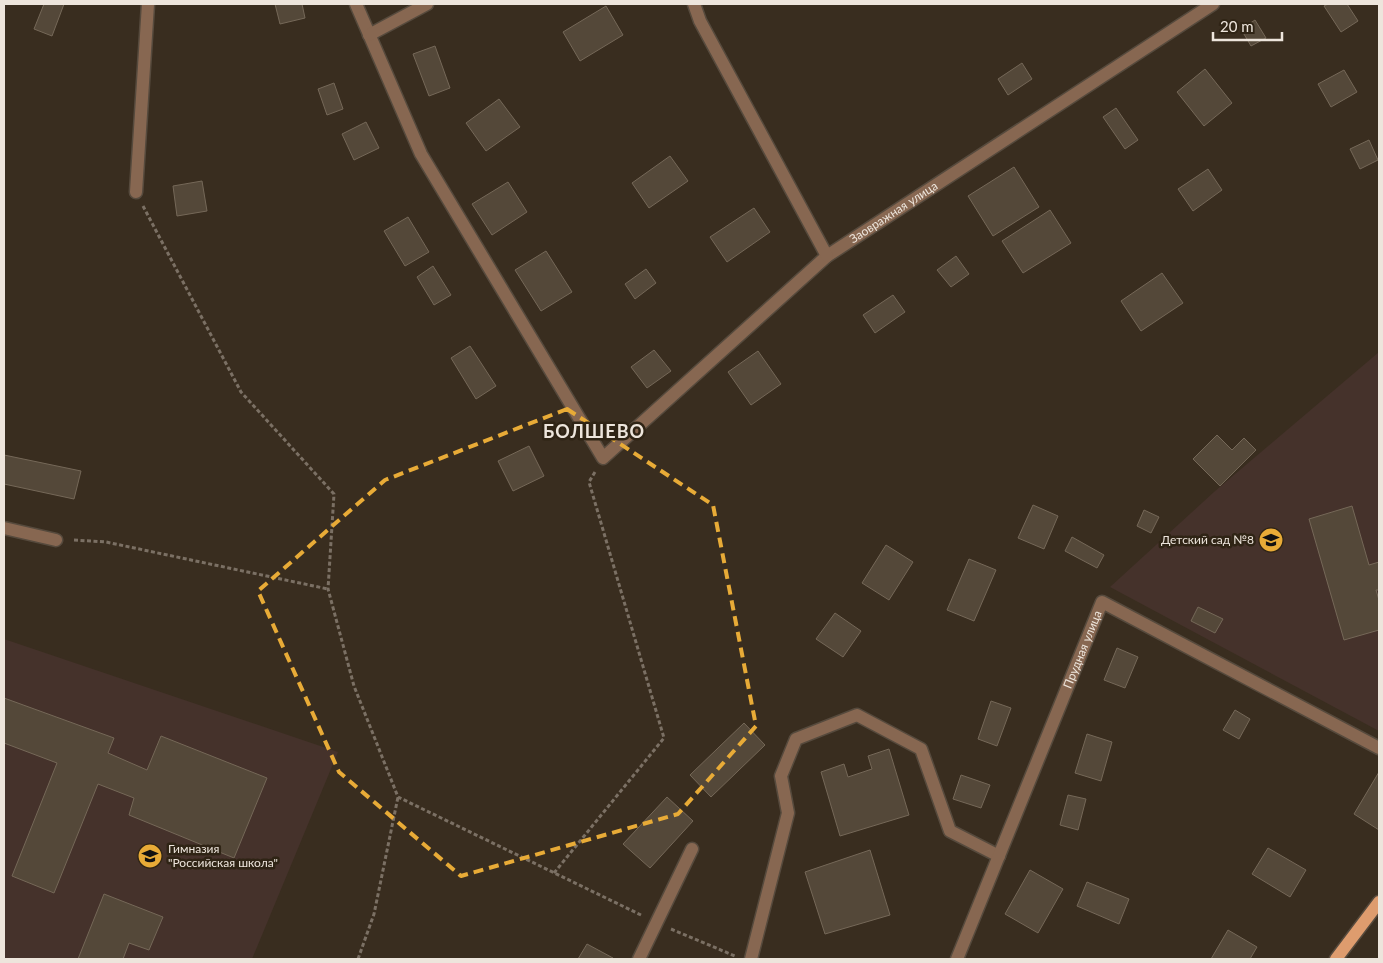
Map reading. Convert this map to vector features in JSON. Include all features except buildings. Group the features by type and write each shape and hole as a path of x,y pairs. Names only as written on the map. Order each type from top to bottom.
{"main road":[{"path":"1336,959 1379,902"}],"lane":[{"path":"136,192 148,4"},
{"path":"356,4 421,154 603,458"},
{"path":"369,35 427,4"},
{"path":"694,4 700,21 827,256"},
{"name":"Заовражная улица","path":"603,458 827,256 1213,4"},
{"path":"4,528 56,540"},
{"name":"Прудная улица","path":"957,959 1102,602 1379,748"},
{"path":"751,959 788,813 781,776 796,739 857,715 921,749 950,831 999,856"},
{"path":"639,959 655,922 692,849"}],"path":[{"path":"136,192 241,392 334,494 328,589 354,686 398,797 374,914 358,959"},
{"path":"554,873 664,738 589,482 603,458"},
{"path":"56,540 106,542 328,589"},
{"path":"398,797 655,922 742,959"}],"highlighted area":[{"path":"567,409 713,505 756,726 678,814 461,876 339,772 258,591 385,480"}],"shaded area":[{"name":"Детский сад №8","path":"1379,352 1379,731 1110,587 1214,492"},
{"name":"Гимназия \"Российская школа\"","path":"4,639 338,752 252,959 4,959"}],"place":[{"name":"Детский сад №8","path":"1271,540"},
{"name":"Гимназия \"Российская школа\"","path":"150,856"}],"district":[{"name":"БОЛШЕВО","path":"594,432"}]}
